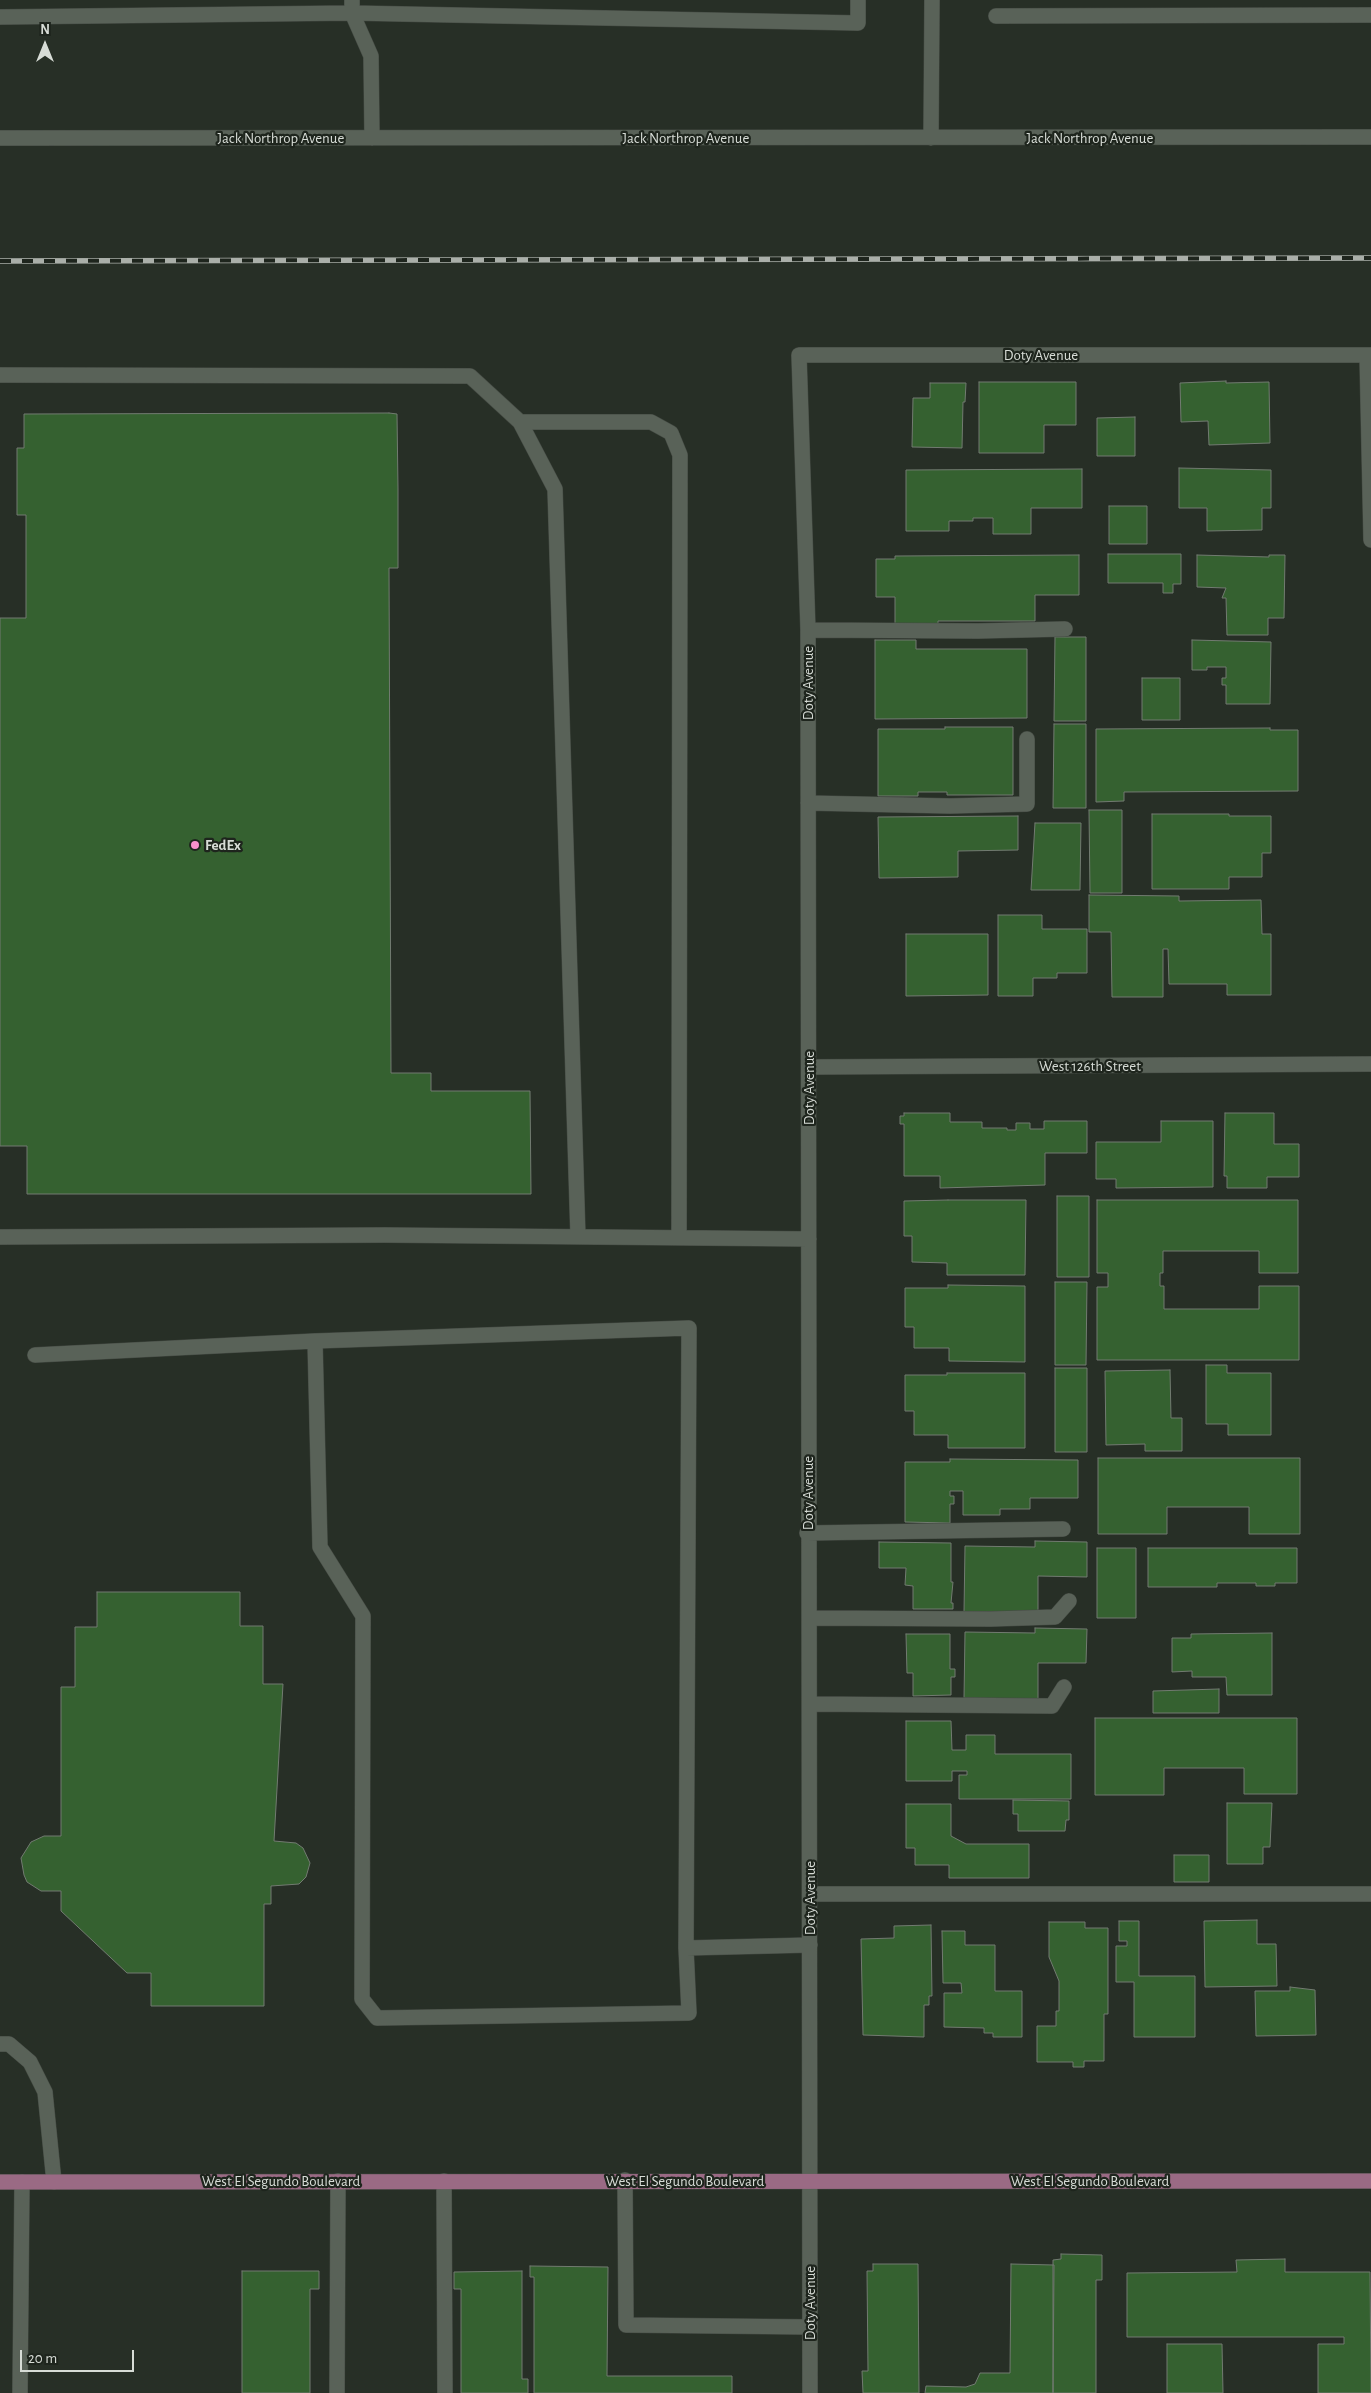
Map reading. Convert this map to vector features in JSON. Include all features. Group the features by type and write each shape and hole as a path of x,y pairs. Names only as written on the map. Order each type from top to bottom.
{"main road":[{"name":"West El Segundo Boulevard","path":"0,2182 625,2180 1371,2181"}],"street":[{"path":"0,17 352,7 858,23 858,0"},
{"path":"931,138 932,0"},
{"path":"352,7 371,56 372,138"},
{"path":"996,16 1369,15"},
{"name":"Jack Northrop Avenue","path":"0,138 1371,137"},
{"name":"Doty Avenue","path":"810,2393 810,1618 807,1533 809,1239 808,630 799,355 1369,355"},
{"path":"1369,355 1371,540"},
{"path":"0,375 470,376 520,422 554,489 578,1237"},
{"path":"520,422 651,422 671,432 680,455 679,1237"},
{"path":"808,630 978,631 1065,628"},
{"path":"808,802 950,806 1028,804 1028,740"},
{"name":"West 126th Street","path":"809,1067 1371,1064"},
{"path":"0,1237 385,1235 809,1239"},
{"path":"35,1355 315,1341 689,1328 686,1948 688,2013 377,2018 362,2000 363,1616 320,1547 315,1341"},
{"path":"807,1533 1063,1529"},
{"path":"810,1618 991,1619 1055,1617 1070,1601"},
{"path":"810,1704 1052,1706 1064,1688"},
{"path":"810,1894 1371,1894"},
{"path":"686,1948 810,1945"},
{"path":"0,2044 9,2044 30,2062 45,2092 54,2182"},
{"path":"625,2180 626,2325 810,2327"},
{"path":"337,2393 338,2181"},
{"path":"444,2181 445,2393"},
{"path":"20,2393 22,2182"}],"building":[{"path":"1226,381 1226,383 1269,382 1270,443 1209,445 1208,421 1181,422 1180,383"},
{"path":"979,382 1076,382 1076,425 1044,425 1044,453 979,453"},
{"path":"930,383 966,383 965,402 963,402 962,448 912,447 913,398 930,398"},
{"name":"FedEx","path":"24,414 397,414 398,489 398,568 389,568 391,1073 431,1073 431,1091 530,1091 531,1194 27,1194 27,1146 0,1146 0,618 26,618 26,515 17,515 17,448 24,448"},
{"path":"1135,417 1135,456 1097,456 1097,418"},
{"path":"1179,468 1271,470 1271,508 1262,508 1262,530 1207,531 1207,508 1179,508"},
{"path":"1082,469 1082,508 1031,508 1031,534 993,534 993,518 973,518 973,521 949,521 949,531 906,531 906,470"},
{"path":"1109,506 1147,506 1147,544 1109,544"},
{"path":"1108,554 1181,554 1181,584 1173,584 1173,593 1163,593 1163,583 1108,583"},
{"path":"1079,555 1079,595 1035,595 1035,621 938,621 938,626 895,626 895,597 876,597 876,559 895,559 895,556"},
{"path":"1197,555 1269,557 1269,555 1285,555 1284,618 1268,618 1268,635 1227,635 1226,598 1222,598 1226,588 1197,587"},
{"path":"1055,637 1086,637 1086,721 1054,721"},
{"path":"875,640 916,640 916,649 1027,649 1027,718 875,719"},
{"path":"1192,640 1271,642 1270,704 1226,704 1226,685 1222,685 1222,678 1226,678 1226,667 1207,667 1207,670 1192,670"},
{"path":"1142,678 1180,678 1180,720 1142,720"},
{"path":"1054,724 1086,724 1086,808 1053,808"},
{"path":"945,727 1013,727 1013,795 947,795 947,792 918,792 918,796 878,796 878,729 945,729"},
{"path":"1270,728 1270,730 1298,730 1298,791 1124,792 1124,801 1096,802 1096,729"},
{"path":"1089,810 1122,810 1122,893 1090,893"},
{"path":"1152,814 1271,816 1271,853 1262,853 1262,877 1229,877 1229,889 1152,889"},
{"path":"1018,816 1018,850 958,851 958,877 879,878 878,817"},
{"path":"1035,823 1081,823 1080,890 1031,890"},
{"path":"1089,895 1179,896 1179,901 1261,900 1262,934 1271,934 1271,995 1227,995 1227,984 1169,984 1168,949 1163,949 1163,997 1112,997 1111,932 1089,932"},
{"path":"998,915 1042,915 1042,929 1087,929 1087,973 1057,973 1057,978 1033,978 1033,996 998,996"},
{"path":"906,934 988,934 988,995 906,996"},
{"path":"904,1113 950,1113 950,1122 982,1122 982,1128 1007,1128 1007,1130 1016,1130 1016,1123 1030,1123 1030,1129 1044,1129 1044,1121 1087,1121 1087,1153 1045,1153 1045,1185 940,1188 940,1176 904,1176 904,1124 900,1124 900,1116 904,1116"},
{"path":"1225,1113 1274,1113 1274,1144 1299,1144 1299,1177 1267,1177 1267,1188 1227,1188 1227,1176 1224,1176"},
{"path":"1161,1121 1213,1121 1213,1187 1116,1188 1116,1179 1096,1179 1096,1142 1161,1142"},
{"path":"1057,1196 1089,1196 1089,1277 1057,1277"},
{"path":"1026,1200 1025,1275 947,1275 947,1263 912,1262 912,1236 904,1236 904,1201"},
{"path":"1097,1200 1298,1200 1298,1273 1259,1273 1259,1251 1163,1251 1163,1273 1160,1273 1160,1286 1164,1286 1164,1309 1259,1309 1259,1286 1299,1286 1299,1360 1097,1360 1097,1287 1108,1287 1108,1273 1097,1273"},
{"path":"1055,1282 1087,1282 1086,1365 1055,1365"},
{"path":"948,1285 1025,1286 1025,1362 949,1361 949,1348 914,1348 914,1327 905,1327 905,1288 948,1288"},
{"path":"1206,1365 1227,1365 1227,1373 1271,1373 1271,1435 1228,1435 1228,1424 1206,1424"},
{"path":"1055,1368 1087,1368 1087,1452 1055,1452"},
{"path":"1170,1370 1171,1418 1182,1418 1182,1451 1145,1451 1145,1444 1106,1445 1105,1371"},
{"path":"947,1373 1025,1373 1025,1448 948,1448 948,1435 914,1435 914,1411 905,1411 905,1375 947,1375"},
{"path":"1098,1458 1300,1458 1300,1534 1249,1534 1249,1507 1167,1507 1167,1534 1098,1534"},
{"path":"950,1459 1078,1460 1078,1498 1030,1498 1030,1509 1000,1509 1000,1515 963,1515 963,1491 950,1491 950,1496 954,1496 954,1504 950,1504 950,1523 905,1522 905,1462 950,1462"},
{"path":"1035,1541 1087,1542 1087,1577 1038,1576 1038,1612 964,1612 965,1546 1035,1547"},
{"path":"879,1542 951,1543 951,1582 953,1582 951,1603 953,1603 953,1609 913,1609 913,1586 905,1585 906,1568 879,1568"},
{"path":"1097,1548 1136,1548 1136,1618 1097,1618"},
{"path":"1148,1548 1297,1548 1297,1583 1275,1583 1275,1586 1256,1586 1256,1583 1217,1583 1217,1587 1148,1587"},
{"path":"97,1592 240,1592 240,1626 263,1626 263,1684 283,1684 274,1841 296,1843 303,1848 310,1863 306,1877 299,1884 271,1886 271,1904 264,1904 264,2006 151,2006 151,1973 127,1973 61,1911 61,1891 41,1891 27,1882 24,1875 21,1858 31,1842 44,1836 61,1836 61,1687 75,1687 75,1627 97,1627"},
{"path":"1035,1628 1087,1629 1086,1663 1038,1663 1038,1699 964,1698 965,1632 1035,1633"},
{"path":"1272,1633 1272,1695 1227,1695 1226,1677 1192,1677 1192,1671 1172,1672 1172,1638 1191,1638 1191,1634"},
{"path":"906,1634 950,1634 950,1669 955,1669 955,1677 951,1677 951,1695 913,1696 913,1673 907,1673"},
{"path":"1219,1689 1219,1713 1153,1713 1153,1691"},
{"path":"1095,1718 1297,1718 1297,1794 1244,1794 1244,1768 1164,1768 1164,1795 1095,1795"},
{"path":"906,1721 951,1721 952,1750 966,1750 966,1735 995,1735 995,1754 1071,1754 1071,1799 959,1799 959,1775 967,1775 967,1771 952,1771 952,1781 906,1781"},
{"path":"1013,1800 1069,1801 1069,1820 1066,1820 1065,1831 1018,1831 1018,1814 1013,1814"},
{"path":"1227,1803 1272,1803 1270,1847 1263,1847 1263,1864 1227,1864"},
{"path":"906,1804 951,1804 951,1836 966,1844 1029,1844 1029,1878 949,1878 949,1865 915,1865 915,1848 906,1848"},
{"path":"1174,1855 1209,1855 1209,1882 1174,1882"},
{"path":"1257,1920 1257,1944 1276,1944 1277,1986 1205,1987 1204,1921"},
{"path":"1119,1921 1139,1921 1139,1976 1195,1976 1195,2037 1134,2037 1134,1982 1116,1982 1116,1946 1127,1946 1127,1941 1119,1941"},
{"path":"1049,1922 1085,1922 1085,1928 1108,1928 1108,2014 1104,2014 1104,2061 1084,2061 1084,2067 1073,2067 1073,2062 1037,2062 1037,2026 1056,2026 1056,2011 1059,2011 1059,1981 1049,1957"},
{"path":"931,1925 932,1996 929,1996 929,2005 924,2005 924,2037 863,2035 861,1939 894,1938 894,1926"},
{"path":"942,1931 965,1931 965,1945 995,1945 995,1991 1022,1991 1022,2037 993,2037 993,2033 984,2033 984,2028 944,2027 944,1993 962,1993 961,1983 943,1983"},
{"path":"1290,1987 1315,1990 1316,2035 1256,2036 1255,1991 1290,1991"},
{"path":"1061,2254 1102,2255 1102,2280 1096,2280 1096,2393 1053,2393 1053,2260 1061,2259"},
{"path":"1285,2259 1285,2272 1370,2272 1371,2393 1318,2393 1318,2344 1344,2344 1344,2337 1127,2337 1127,2273 1237,2272 1236,2260"},
{"path":"873,2264 918,2264 919,2393 863,2393 862,2371 868,2371 867,2271 873,2271"},
{"path":"1011,2264 1054,2265 1053,2393 925,2393 926,2386 966,2387 975,2384 980,2373 1010,2373"},
{"path":"530,2266 608,2267 607,2376 732,2376 732,2393 534,2393 534,2277 530,2277"},
{"path":"242,2271 319,2271 319,2289 310,2289 310,2393 242,2393"},
{"path":"522,2271 522,2379 528,2379 528,2393 461,2393 461,2289 454,2289 454,2272"},
{"path":"1167,2344 1222,2344 1223,2393 1167,2393"}],"railway":[{"path":"0,261 1371,258"}],"place":[{"name":"FedEx","path":"195,845"}]}
